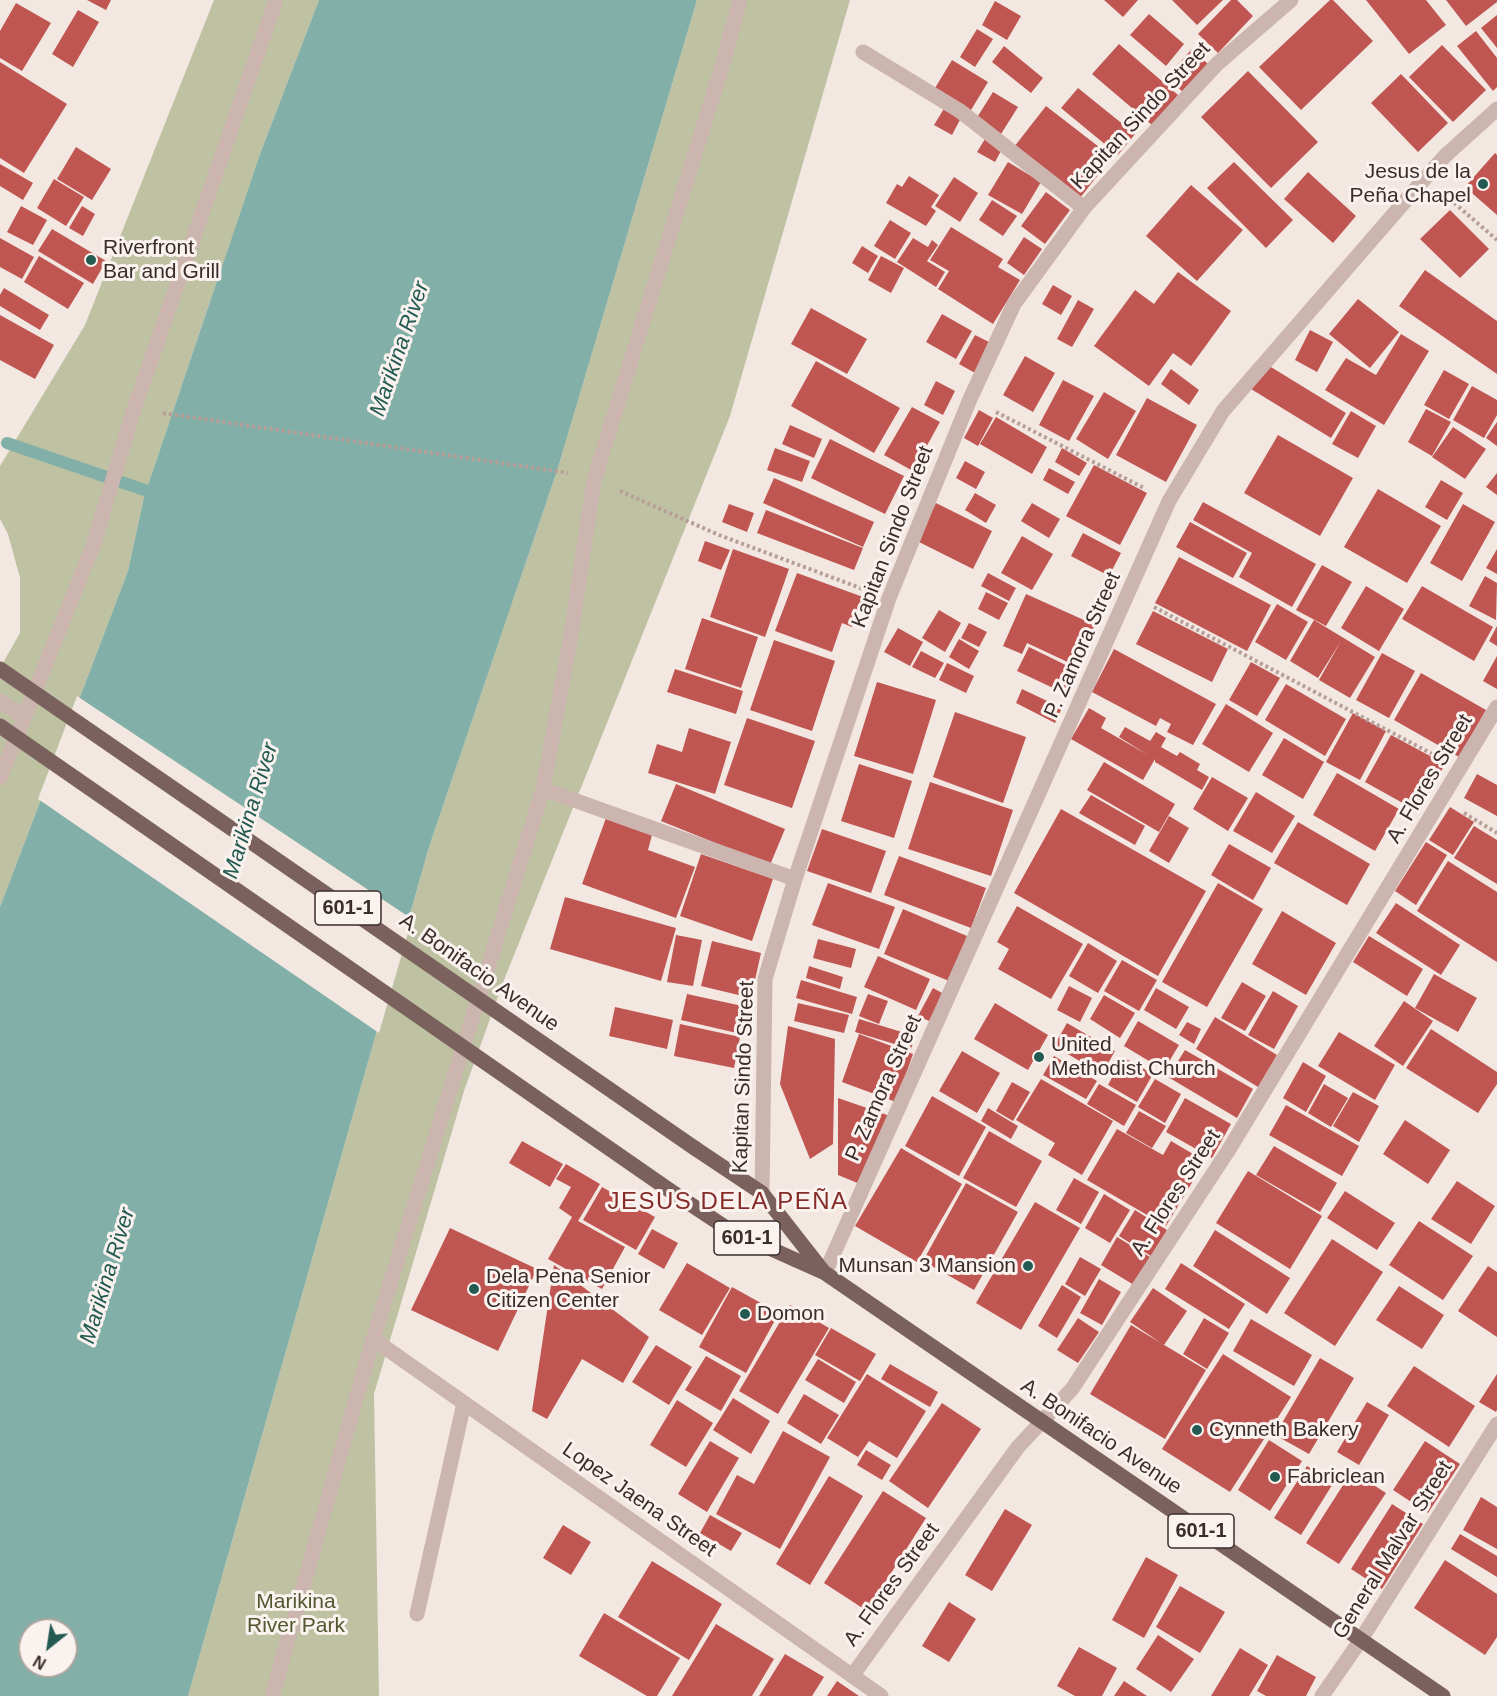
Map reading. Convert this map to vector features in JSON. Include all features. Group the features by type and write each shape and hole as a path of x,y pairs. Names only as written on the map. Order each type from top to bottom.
{"main road":[{"name":"A. Bonifacio Avenue","path":"0,669 762,1193 825,1273"},
{"name":"A. Bonifacio Avenue","path":"0,726 675,1194 731,1231 825,1273 1443,1696"}],"street":[{"path":"0,776 93,546 125,438 276,0"},
{"path":"272,1696 373,1339 543,789 571,635 594,480 723,63 740,0"},
{"name":"Kapitan Sindo Street","path":"762,1193 765,980 795,879 890,598 970,399 1014,304 1084,208 1216,64 1291,0"},
{"path":"863,52 960,111 1084,208"},
{"name":"P. Zamora Street","path":"825,1273 1169,501 1223,411 1446,154 1497,109"},
{"path":"0,701 24,717"},
{"name":"A. Flores Street","path":"852,1676 1018,1447 1072,1389 1228,1151 1443,800 1497,707"},
{"path":"543,789 795,879"},
{"name":"Lopez Jaena Street","path":"373,1339 881,1696"},
{"path":"417,1614 464,1402"},
{"name":"General Malvar Street","path":"1322,1696 1360,1641 1497,1424"}],"path":[{"path":"1426,177 1497,240"},
{"path":"970,399 1169,501"},
{"path":"156,412 567,473"},
{"path":"594,480 719,535 890,598"},
{"path":"1129,594 1461,769"},
{"path":"1443,800 1497,833"}],"green space":[{"path":"214,0 319,0 260,154 144,497 128,571 0,907 0,668 20,633 20,578 8,534 0,519 0,466 85,325"},
{"name":"Marikina River Park","path":"697,0 850,0 730,416 504,980 464,1091 374,1394 379,1696 188,1696 429,847 557,471"}],"water":[{"name":"Marikina River","path":"319,0 697,0 557,471 429,847 188,1696 0,1696 0,907 128,571 144,497 260,154"}],"pier":[{"path":"77,696 412,919 379,1033 38,799"}],"building":[{"path":"87,0 111,0 106,10"},
{"path":"1104,0 1138,0 1123,17"},
{"path":"1172,0 1223,0 1197,25"},
{"path":"1231,0 1237,0 1253,16 1218,53 1198,34"},
{"path":"1330,0 1333,0 1373,41 1301,110 1259,67"},
{"path":"1366,0 1426,0 1446,25 1409,54"},
{"path":"1446,0 1497,0 1497,2 1466,26"},
{"path":"995,1 1021,16 1007,40 982,25"},
{"path":"16,3 51,23 22,71 0,58 0,31"},
{"path":"78,10 99,22 73,67 52,54"},
{"path":"1149,14 1184,44 1166,66 1130,35"},
{"path":"1497,15 1497,48 1481,28"},
{"path":"977,29 993,39 975,67 960,57"},
{"path":"1476,31 1497,58 1497,87 1493,91 1457,46"},
{"path":"1119,44 1178,95 1152,125 1092,74"},
{"path":"1442,45 1486,90 1453,122 1409,77"},
{"path":"1004,46 1043,78 1031,93 992,62"},
{"path":"1192,49 1208,64 1183,92 1166,77"},
{"path":"952,60 988,82 971,110 935,88"},
{"path":"0,62 67,104 24,173 0,158"},
{"path":"1248,71 1318,142 1271,188 1201,117"},
{"path":"1401,74 1448,123 1418,152 1371,103"},
{"path":"1078,88 1135,134 1118,155 1061,108"},
{"path":"993,92 1018,107 1001,134 976,119"},
{"path":"1046,106 1112,157 1080,198 1014,147"},
{"path":"945,107 962,116 952,135 934,125"},
{"path":"985,139 1002,149 995,162 977,152"},
{"path":"76,147 111,169 92,200 57,179"},
{"name":"Jesus de la Peña Chapel","path":"1495,153 1497,155 1497,215 1465,187"},
{"path":"1008,162 1041,182 1022,214 988,195"},
{"path":"1234,162 1293,220 1266,248 1207,188"},
{"path":"0,164 33,183 23,200 0,186"},
{"path":"1308,172 1356,216 1333,243 1284,199"},
{"path":"909,176 939,195 931,207 936,211 926,226 886,203 897,184 902,187"},
{"path":"954,177 978,193 960,222 935,206"},
{"path":"54,179 84,197 66,226 37,208"},
{"path":"1191,185 1243,230 1197,281 1146,236"},
{"path":"1046,192 1070,210 1045,244 1021,226"},
{"path":"992,200 1017,216 1003,236 979,220"},
{"path":"21,206 47,220 33,245 7,232"},
{"path":"82,206 95,214 83,236 69,228"},
{"path":"1450,210 1489,249 1460,278 1420,239"},
{"path":"890,220 911,233 895,259 874,246"},
{"path":"951,227 1003,259 998,267 1020,280 993,324 938,289 949,271 930,260"},
{"path":"52,229 106,261 93,284 38,251"},
{"path":"1024,237 1042,249 1024,275 1007,263"},
{"path":"0,238 34,257 22,279 0,267"},
{"path":"913,238 928,247 932,240 938,245 927,261 945,272 936,287 897,262"},
{"path":"862,246 878,256 868,273 852,263"},
{"path":"39,256 84,283 68,309 24,282"},
{"path":"881,256 904,268 891,293 868,280"},
{"path":"1425,270 1497,321 1497,374 1399,306"},
{"path":"1178,272 1231,311 1191,366 1173,353 1149,386 1094,346 1135,290 1154,304"},
{"path":"1053,285 1072,296 1061,315 1042,304"},
{"path":"4,288 49,315 40,330 0,306 0,295"},
{"path":"1358,299 1399,332 1370,368 1329,334"},
{"path":"1078,300 1094,309 1072,347 1057,339"},
{"path":"811,308 867,339 847,374 791,344"},
{"path":"942,314 972,331 956,359 926,342"},
{"path":"0,315 54,345 35,379 0,360"},
{"path":"1310,330 1333,342 1317,372 1295,360"},
{"path":"1401,334 1429,351 1384,425 1325,390 1346,358 1376,375"},
{"path":"975,335 991,343 975,373 959,364"},
{"path":"1025,356 1055,373 1033,412 1003,395"},
{"path":"816,361 900,408 874,453 791,406"},
{"path":"1266,364 1346,413 1331,438 1251,389"},
{"path":"1171,369 1199,390 1189,405 1161,384"},
{"path":"1444,370 1469,384 1449,419 1424,405"},
{"path":"1063,380 1094,396 1069,441 1039,425"},
{"path":"936,381 955,391 943,415 924,405"},
{"path":"1472,386 1497,400 1497,415 1484,438 1453,420"},
{"path":"1104,392 1136,411 1108,459 1076,439"},
{"path":"1147,398 1197,425 1166,482 1116,455"},
{"path":"912,407 940,422 913,471 884,455"},
{"path":"1426,409 1451,422 1432,456 1408,442"},
{"path":"979,410 993,418 978,446 964,438"},
{"path":"1351,411 1376,426 1358,458 1332,444"},
{"path":"996,417 1047,447 1032,474 980,444"},
{"path":"1497,422 1497,446 1486,438"},
{"path":"790,425 822,439 814,458 782,444"},
{"path":"1453,427 1486,449 1465,479 1432,457"},
{"path":"1278,435 1353,478 1320,536 1244,493"},
{"path":"830,439 904,476 885,514 811,478"},
{"path":"775,448 810,461 802,482 767,470"},
{"path":"1062,448 1087,463 1079,476 1055,462"},
{"path":"965,461 985,472 976,489 956,478"},
{"path":"1094,465 1147,493 1120,545 1066,516"},
{"path":"1049,468 1075,482 1068,494 1043,480"},
{"path":"1497,473 1497,495 1486,487"},
{"path":"774,478 874,522 863,547 763,503"},
{"path":"1441,480 1463,493 1447,520 1425,507"},
{"path":"1378,489 1441,526 1407,583 1344,547"},
{"path":"975,493 996,505 986,523 965,510"},
{"path":"1203,502 1316,564 1292,607 1239,577 1252,553 1193,520"},
{"path":"936,503 992,531 973,569 917,541"},
{"path":"1032,503 1060,519 1049,538 1021,521"},
{"path":"729,504 754,513 747,532 722,522"},
{"path":"1463,504 1495,522 1462,581 1430,563"},
{"path":"766,510 863,548 854,570 757,533"},
{"path":"1190,522 1247,553 1233,578 1176,547"},
{"path":"1083,533 1121,553 1109,576 1071,556"},
{"path":"1022,536 1053,554 1032,590 1001,573"},
{"path":"705,541 730,550 721,570 698,561"},
{"path":"733,549 789,569 765,637 710,617"},
{"path":"1497,549 1497,574 1486,568"},
{"path":"1179,557 1271,605 1247,651 1155,603"},
{"path":"1322,565 1352,582 1326,626 1296,610"},
{"path":"797,573 863,597 852,627 842,623 832,652 775,631"},
{"path":"988,573 1016,588 1009,601 981,586"},
{"path":"1485,576 1497,583 1496,620 1469,606"},
{"path":"1366,586 1404,609 1379,651 1341,628"},
{"path":"1422,586 1493,627 1474,661 1402,619"},
{"path":"986,592 1008,603 999,620 978,609"},
{"path":"1026,594 1095,625 1076,666 1027,643 1022,654 1003,646"},
{"path":"1277,604 1308,622 1286,660 1255,642"},
{"path":"939,610 961,623 945,652 922,638"},
{"path":"1153,611 1228,649 1212,682 1136,644"},
{"path":"702,618 758,637 741,688 685,669"},
{"path":"1314,620 1375,657 1350,698 1319,680 1341,641 1318,678 1290,661"},
{"path":"969,623 987,632 979,647 961,638"},
{"path":"1497,626 1497,646 1489,641"},
{"path":"898,628 923,642 910,666 884,652"},
{"path":"959,639 979,651 969,669 949,657"},
{"path":"774,640 835,661 812,731 750,710"},
{"path":"1029,647 1080,672 1068,695 1017,671"},
{"path":"1114,649 1216,704 1193,745 1167,732 1171,724 1160,718 1156,726 1092,692"},
{"path":"921,651 944,663 935,678 912,667"},
{"path":"1382,653 1415,671 1389,718 1356,700"},
{"path":"1497,656 1497,689 1483,681"},
{"path":"1251,662 1280,678 1257,716 1229,700"},
{"path":"947,663 974,676 966,693 939,680"},
{"path":"675,669 743,691 736,714 667,692"},
{"path":"1421,673 1486,710 1459,757 1394,720"},
{"path":"877,682 936,700 913,774 854,756"},
{"path":"1286,684 1346,719 1325,756 1265,720"},
{"path":"1022,689 1062,708 1055,723 1016,703"},
{"path":"1226,704 1273,733 1249,772 1202,744"},
{"path":"1089,708 1106,718 1101,728 1148,755 1119,737 1125,727 1150,741 1156,732 1166,738 1161,747 1177,756 1180,752 1200,764 1197,770 1209,777 1202,790 1155,762 1155,759 1143,780 1071,739"},
{"path":"955,712 1026,737 1003,803 933,777"},
{"path":"1353,713 1386,731 1360,780 1326,762"},
{"path":"747,718 815,741 792,808 724,785"},
{"path":"689,728 731,742 715,794 648,773 657,744 682,752"},
{"path":"1391,735 1445,764 1419,812 1365,782"},
{"path":"1284,738 1324,762 1303,799 1262,775"},
{"path":"1104,762 1175,804 1159,832 1087,790"},
{"path":"859,764 912,781 894,838 841,821"},
{"path":"1337,773 1399,809 1375,851 1313,815"},
{"path":"1477,774 1497,785 1497,816 1464,798"},
{"path":"1212,777 1248,798 1228,831 1193,809"},
{"path":"930,782 1013,810 991,876 908,849"},
{"path":"676,784 785,829 770,865 661,821"},
{"path":"1256,792 1295,816 1272,853 1233,831"},
{"path":"1091,795 1145,826 1135,845 1079,813"},
{"path":"1450,807 1474,822 1453,855 1429,840"},
{"path":"1061,809 1206,891 1158,976 1014,893"},
{"path":"1169,816 1189,828 1169,863 1149,851"},
{"path":"606,818 652,835 648,850 695,867 676,918 582,884"},
{"path":"1298,822 1370,864 1347,905 1274,863"},
{"path":"1474,826 1497,840 1497,884 1454,858"},
{"path":"822,829 886,851 871,893 807,871"},
{"path":"1426,842 1447,855 1416,905 1395,891"},
{"path":"1229,844 1271,868 1253,900 1211,875"},
{"path":"701,854 773,879 752,941 680,916"},
{"path":"899,856 986,888 971,928 884,895"},
{"path":"1448,861 1497,892 1497,962 1417,911"},
{"path":"828,883 895,907 879,949 812,925"},
{"path":"1218,883 1263,909 1207,1007 1162,982"},
{"path":"565,897 676,928 661,981 550,949"},
{"path":"1396,903 1460,945 1441,975 1376,933"},
{"path":"1017,906 1083,944 1051,999 998,969 1009,949 997,942"},
{"path":"903,909 967,936 949,981 884,954"},
{"path":"1282,911 1336,943 1306,995 1252,964"},
{"path":"676,935 702,940 693,986 667,982"},
{"path":"1369,936 1423,969 1407,996 1353,962"},
{"path":"818,939 856,949 851,968 813,958"},
{"path":"712,941 761,953 751,998 701,986"},
{"path":"1088,943 1117,961 1098,993 1069,976"},
{"path":"878,956 930,979 916,1010 864,987"},
{"path":"1122,960 1157,980 1139,1011 1104,991"},
{"path":"809,966 843,977 840,989 806,978"},
{"path":"1434,974 1477,998 1458,1032 1415,1008"},
{"path":"801,980 857,997 852,1014 796,998"},
{"path":"1242,982 1266,996 1245,1031 1221,1018"},
{"path":"1069,986 1092,998 1080,1022 1057,1010"},
{"path":"933,988 944,994 929,1021 918,1016"},
{"path":"1156,988 1189,1007 1176,1029 1144,1010"},
{"path":"1273,991 1298,1006 1274,1049 1248,1035"},
{"path":"687,994 747,1007 741,1034 681,1020"},
{"path":"868,994 888,1001 879,1024 859,1016"},
{"path":"1104,995 1135,1013 1120,1038 1090,1019"},
{"path":"1404,1001 1433,1021 1403,1066 1374,1046"},
{"path":"798,1003 849,1015 844,1033 794,1021"},
{"path":"995,1003 1048,1035 1028,1070 974,1039"},
{"path":"615,1007 673,1020 667,1049 609,1036"},
{"path":"1215,1017 1277,1055 1258,1087 1196,1049"},
{"path":"859,1019 915,1036 911,1049 855,1032"},
{"path":"1138,1021 1179,1045 1164,1070 1124,1046"},
{"path":"1187,1022 1201,1029 1194,1044 1179,1035"},
{"path":"1067,1023 1115,1051 1102,1074 1054,1046"},
{"path":"680,1024 740,1037 734,1068 674,1056"},
{"path":"788,1026 835,1039 833,1144 810,1159 780,1084"},
{"path":"1431,1029 1497,1072 1497,1084 1478,1113 1406,1068"},
{"path":"1339,1032 1395,1065 1375,1100 1318,1066"},
{"path":"859,1034 913,1054 896,1102 842,1082"},
{"path":"1185,1050 1253,1089 1237,1118 1168,1077"},
{"path":"962,1051 1000,1073 977,1113 939,1091"},
{"path":"1054,1056 1097,1081 1086,1099 1043,1075"},
{"path":"1123,1057 1153,1074 1137,1102 1108,1085"},
{"path":"1303,1062 1326,1076 1306,1112 1283,1098"},
{"path":"1041,1079 1113,1121 1082,1175 1048,1155 1055,1143 1016,1120"},
{"path":"1155,1079 1181,1094 1165,1123 1138,1107"},
{"path":"1012,1082 1030,1092 1013,1121 996,1111"},
{"path":"1099,1084 1136,1105 1124,1126 1087,1104"},
{"path":"1324,1084 1348,1098 1331,1127 1308,1113"},
{"path":"1353,1092 1379,1106 1359,1142 1333,1126"},
{"path":"932,1096 986,1127 959,1176 905,1146"},
{"path":"838,1098 890,1116 860,1184 838,1175"},
{"path":"1185,1098 1231,1124 1212,1158 1166,1132"},
{"path":"1286,1105 1359,1146 1342,1176 1269,1135"},
{"path":"988,1108 1018,1126 1011,1139 981,1121"},
{"path":"1139,1111 1166,1126 1152,1148 1126,1133"},
{"path":"1405,1120 1450,1150 1428,1184 1383,1154"},
{"path":"1117,1129 1163,1155 1171,1141 1205,1161 1166,1226 1087,1180"},
{"path":"989,1131 1042,1161 1016,1207 963,1178"},
{"path":"522,1141 563,1164 550,1187 509,1163"},
{"path":"1274,1146 1337,1183 1320,1212 1256,1175"},
{"path":"901,1148 962,1184 917,1262 855,1226"},
{"path":"566,1164 600,1184 578,1221 625,1247 602,1289 548,1259 572,1217 559,1208 571,1187 556,1179"},
{"path":"1248,1171 1322,1216 1290,1269 1216,1223"},
{"path":"1074,1178 1099,1192 1081,1224 1056,1210"},
{"path":"1457,1181 1495,1206 1471,1244 1431,1219"},
{"path":"966,1183 1018,1212 974,1290 923,1261"},
{"path":"602,1187 655,1217 636,1250 583,1220"},
{"path":"1345,1191 1395,1223 1377,1250 1327,1218"},
{"path":"1104,1194 1130,1210 1110,1243 1085,1228"},
{"name":"Munsan 3 Mansion","path":"1035,1202 1080,1228 1021,1330 976,1303"},
{"path":"1135,1210 1167,1230 1151,1256 1119,1236"},
{"path":"1419,1221 1473,1256 1443,1300 1389,1265"},
{"name":"Dela Pena Senior Citizen Center","path":"450,1228 537,1269 498,1351 411,1310"},
{"path":"652,1229 678,1243 664,1269 638,1254"},
{"path":"1215,1230 1290,1278 1267,1314 1193,1266"},
{"path":"1117,1237 1150,1257 1134,1285 1101,1265"},
{"path":"1332,1239 1383,1272 1335,1346 1284,1313"},
{"path":"1080,1257 1101,1269 1085,1296 1065,1284"},
{"path":"687,1263 730,1288 702,1335 659,1310"},
{"path":"1181,1263 1245,1304 1229,1329 1165,1289"},
{"path":"554,1265 649,1337 623,1383 582,1359 547,1419 532,1411"},
{"path":"1488,1266 1497,1272 1497,1337 1458,1311"},
{"path":"1099,1279 1121,1292 1102,1325 1080,1313"},
{"path":"1062,1285 1081,1297 1057,1338 1038,1326"},
{"path":"1399,1286 1444,1315 1422,1349 1376,1320"},
{"path":"732,1287 779,1313 746,1373 699,1347"},
{"path":"1153,1288 1187,1311 1164,1345 1130,1322"},
{"path":"790,1305 829,1328 778,1414 739,1391"},
{"path":"1078,1318 1099,1332 1078,1363 1057,1350"},
{"path":"1204,1318 1229,1333 1207,1369 1183,1354"},
{"path":"1251,1319 1312,1355 1294,1386 1233,1351"},
{"path":"1131,1325 1206,1370 1165,1439 1090,1394"},
{"path":"831,1328 876,1354 860,1381 815,1355"},
{"path":"656,1345 692,1367 669,1405 632,1382"},
{"path":"1223,1354 1291,1397 1230,1492 1162,1449"},
{"path":"706,1356 741,1376 721,1411 685,1390"},
{"path":"1320,1358 1354,1378 1309,1454 1275,1435"},
{"path":"818,1359 856,1382 844,1403 805,1380"},
{"path":"890,1364 938,1392 930,1407 881,1379"},
{"path":"1414,1366 1475,1406 1449,1447 1387,1406"},
{"path":"867,1374 926,1411 897,1458 869,1441 858,1457 827,1438"},
{"path":"1497,1374 1497,1410 1496,1412 1479,1402"},
{"path":"804,1394 839,1415 821,1444 787,1423"},
{"path":"733,1398 770,1421 751,1454 713,1430"},
{"path":"677,1400 713,1423 686,1467 650,1445"},
{"path":"1367,1402 1389,1415 1359,1465 1337,1452"},
{"path":"942,1403 981,1429 928,1508 889,1481"},
{"path":"783,1431 830,1457 780,1549 716,1514 737,1475 754,1484"},
{"path":"1269,1440 1302,1461 1270,1511 1238,1490"},
{"path":"710,1441 739,1458 707,1512 678,1494"},
{"path":"1425,1441 1460,1464 1428,1513 1393,1490"},
{"path":"866,1450 891,1465 882,1480 857,1465"},
{"path":"1307,1466 1334,1482 1301,1535 1274,1518"},
{"path":"1352,1471 1386,1493 1339,1564 1306,1543"},
{"path":"829,1476 863,1496 810,1585 776,1564"},
{"path":"883,1491 926,1518 867,1611 824,1583"},
{"path":"1481,1497 1497,1507 1497,1549 1463,1530"},
{"path":"1392,1504 1423,1524 1382,1589 1351,1569"},
{"path":"1005,1509 1032,1525 992,1591 965,1575"},
{"path":"710,1515 742,1533 731,1551 700,1533"},
{"path":"563,1525 591,1542 571,1575 543,1558"},
{"path":"1460,1534 1497,1556 1497,1577 1451,1549"},
{"path":"1146,1557 1178,1575 1144,1638 1112,1620"},
{"path":"1445,1560 1497,1594 1497,1637 1485,1655 1414,1608"},
{"path":"652,1561 722,1604 689,1660 618,1617"},
{"path":"1180,1586 1225,1612 1200,1653 1156,1627"},
{"path":"949,1602 976,1619 949,1662 922,1646"},
{"path":"604,1613 680,1658 657,1696 647,1696 579,1656"},
{"path":"716,1624 774,1659 752,1696 672,1696"},
{"path":"1158,1635 1194,1659 1171,1692 1136,1669"},
{"path":"1079,1647 1117,1668 1102,1696 1075,1696 1057,1686"},
{"path":"1240,1648 1268,1665 1249,1696 1211,1696"},
{"path":"785,1654 824,1677 812,1696 759,1696"},
{"path":"1277,1655 1316,1677 1306,1696 1266,1696 1257,1691"},
{"path":"837,1681 859,1696 827,1696"},
{"path":"1124,1681 1147,1696 1114,1696"}],"waterway":[{"path":"7,443 162,496"}],"place":[{"name":"Jesus de la Peña Chapel","path":"1483,184"},
{"name":"Riverfront Bar and Grill","path":"91,260"},
{"name":"United Methodist Church","path":"1039,1057"},
{"name":"Munsan 3 Mansion","path":"1028,1266"},
{"name":"Dela Pena Senior Citizen Center","path":"474,1289"},
{"name":"Domon","path":"745,1314"},
{"name":"Cynneth Bakery","path":"1197,1430"},
{"name":"Fabriclean","path":"1275,1477"}],"district":[{"name":"JESUS DELA PEÑA","path":"728,1202"}]}
